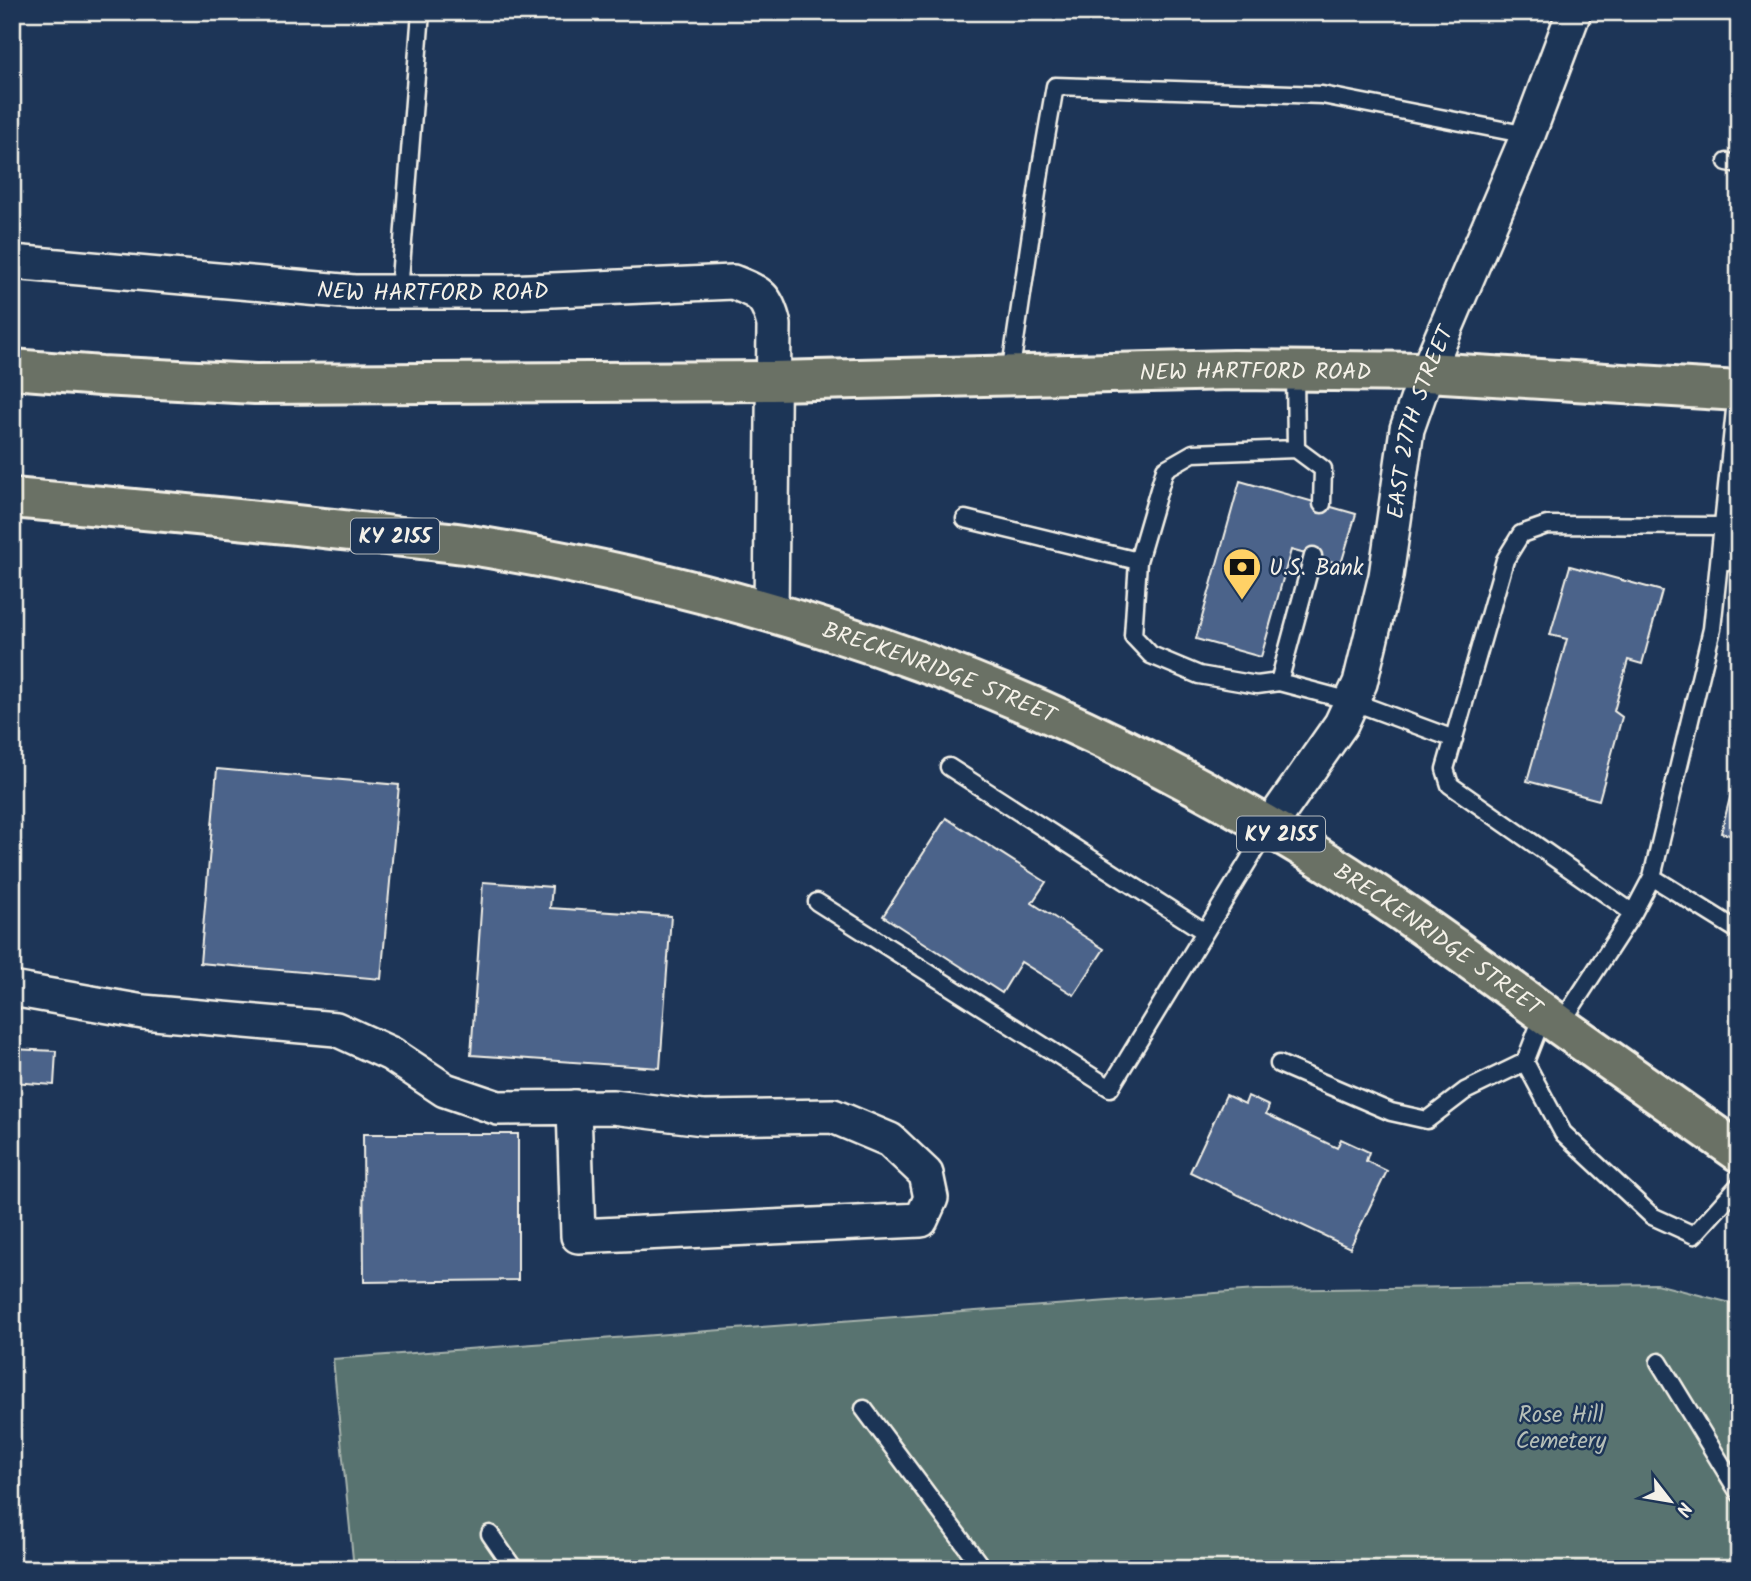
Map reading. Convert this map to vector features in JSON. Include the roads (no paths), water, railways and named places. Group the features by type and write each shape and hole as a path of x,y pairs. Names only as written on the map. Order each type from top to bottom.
{"main road":[{"name":"NEW HARTFORD ROAD","path":"12,369 256,384 773,381 1295,370 1427,372 1738,391"},
{"name":"KY 2155","path":"12,498 230,517 463,544 620,573 771,612"},
{"name":"BRECKENRIDGE STREET","path":"771,612 873,645 1014,698 1164,769 1269,827 1377,894 1739,1152"}],"street":[{"name":"EAST 27TH STREET","path":"1269,827 1341,724 1360,683 1386,576 1407,429 1427,372 1528,135 1574,12"},
{"name":"NEW HARTFORD ROAD","path":"12,262 354,292 507,292 733,282 758,292 770,307 774,325 773,381"},
{"path":"771,612 773,381"},
{"path":"12,989 143,1012 336,1029 391,1054 444,1090 498,1108 574,1107 613,1107 703,1118 833,1116 890,1140 926,1174 931,1198 921,1220 578,1236 574,1107"}],"lane":[{"path":"399,292 421,12"},
{"path":"1010,375 1055,86 1322,95 1528,135"},
{"path":"1295,370 1296,449"},
{"path":"1279,1064 1391,1112 1427,1120 1465,1091 1525,1062 1552,1019 1633,913 1651,877 1712,629 1738,391"},
{"path":"1322,504 1323,469 1296,449 1193,453 1165,469 1138,561 1133,636 1151,655 1199,675 1257,685 1279,682 1351,701 1454,739"},
{"path":"965,519 1138,561"},
{"path":"1633,913 1450,785 1445,769 1505,560 1521,534 1547,525 1723,526"},
{"path":"1279,682 1313,556"},
{"path":"1720,560 1739,562"},
{"path":"949,767 1205,932"},
{"path":"817,902 1110,1088 1269,827"},
{"path":"1651,877 1739,931"},
{"path":"1525,1062 1563,1133 1652,1216 1694,1235 1739,1185"},
{"path":"1658,1362 1739,1493"},
{"path":"864,1409 983,1569"},
{"path":"490,1534 513,1569"}],"place":[{"name":"U.S. Bank","path":"1242,601"}],"park label":[{"name":"Rose Hill Cemetery","path":"1561,1427"}]}
